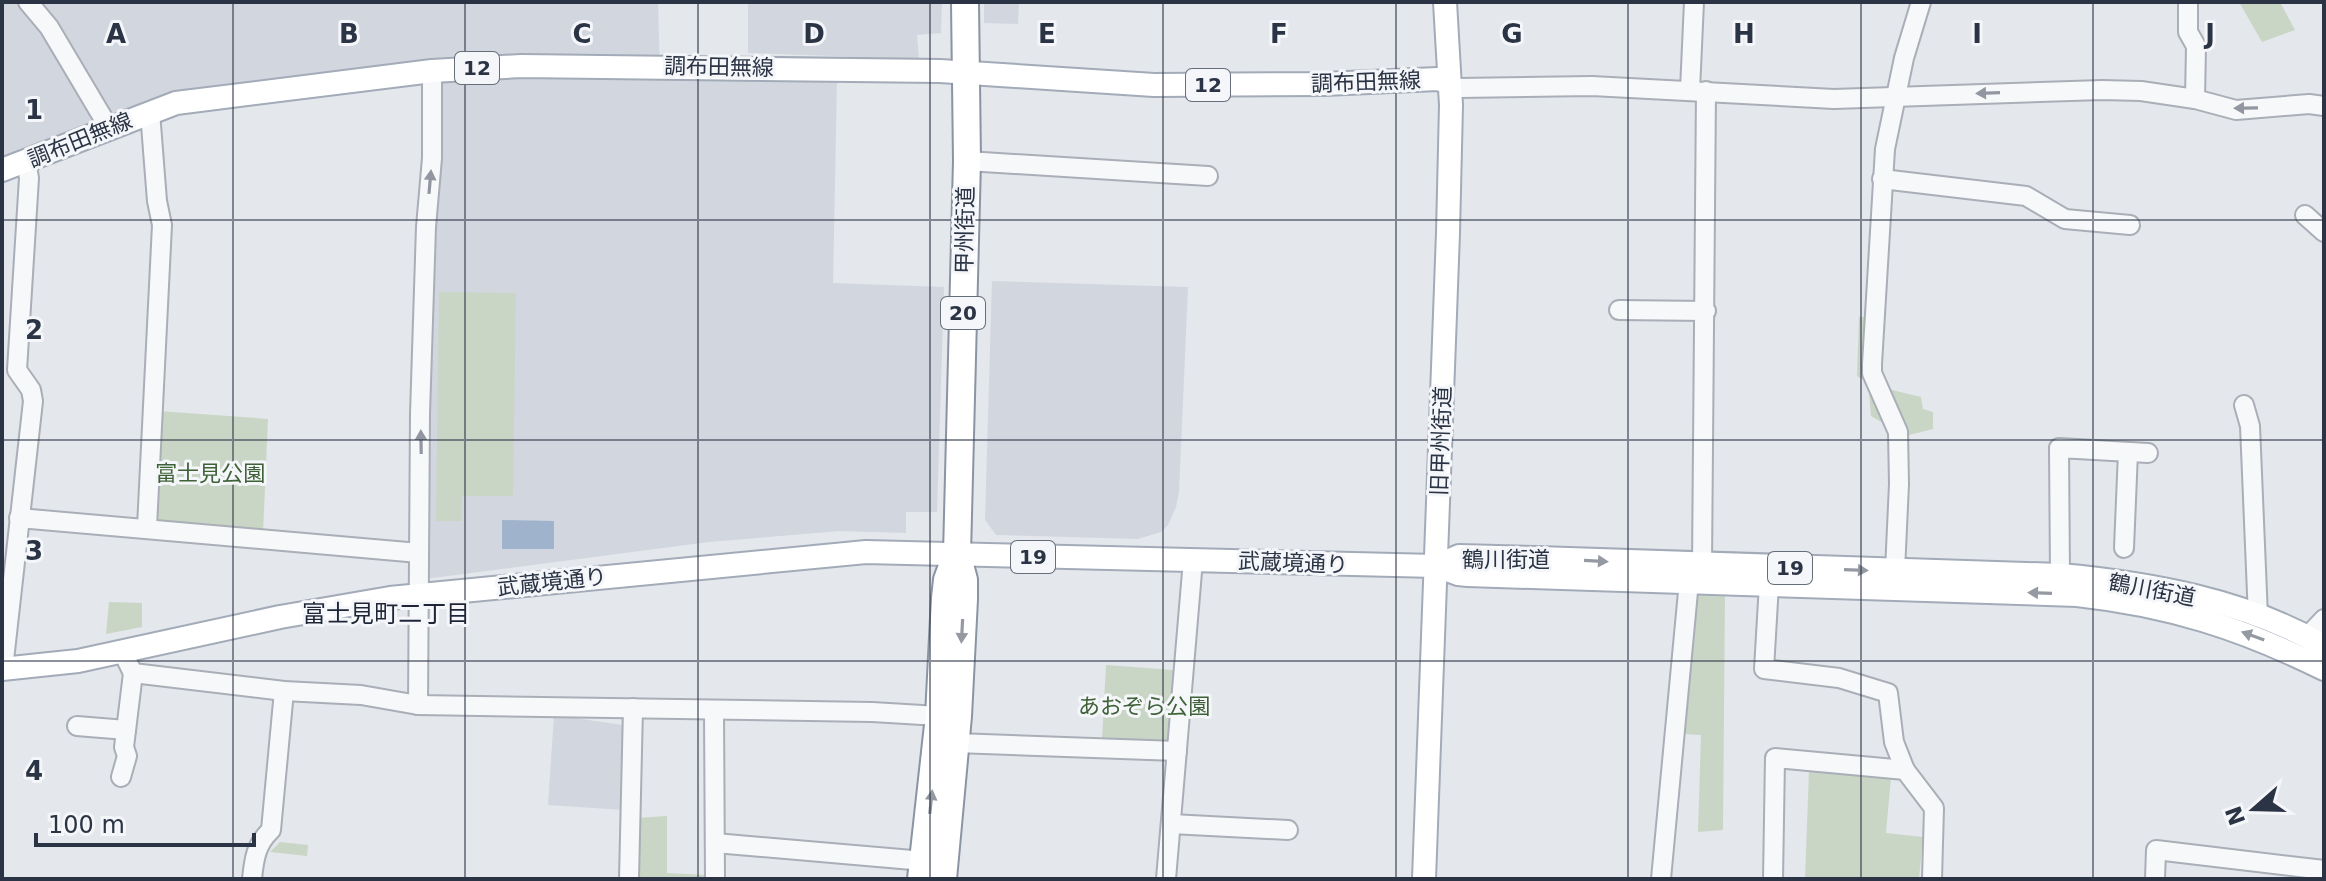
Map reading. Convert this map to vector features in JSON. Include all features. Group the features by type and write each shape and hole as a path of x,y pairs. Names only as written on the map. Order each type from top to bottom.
{"highway":[{"name":"甲州街道","path":"936,871 956,743 964,599 964,580 957,554 967,161 965,2"},
{"name":"甲州街道","path":"936,871 939,716 947,580 957,554"}],"main road":[{"name":"旧甲州街道","path":"1424,879 1448,233 1449,83 1445,2"},
{"name":"調布田無線","path":"2,170 176,103 432,71 508,66 705,66 967,73 1154,85 1324,84 1438,79 1449,83"},
{"name":"武蔵境通り","path":"2,669 123,653 347,604 866,552 1436,566"},
{"name":"鶴川街道","path":"1436,566 1468,575 1895,571 2060,575 2164,590 2258,617 2316,642"},
{"name":"鶴川街道","path":"1696,573 1769,584 2044,593 2117,600 2227,626 2268,641 2324,669"}],"street":[{"path":"28,2 49,27 109,128"},
{"path":"1661,879 1696,573 1706,311 1694,2"},
{"path":"1895,571 1898,432 1872,373 1885,149 1904,58 1921,2"},
{"path":"2188,3 2188,32 2196,46 2195,99"},
{"path":"418,705 422,520 420,414 426,227 432,158 432,71"},
{"path":"1449,83 1459,88 1592,86 1802,99 2141,91 2195,99 2236,110 2309,104 2324,106"},
{"path":"147,527 162,225 157,201 150,112"},
{"path":"2,669 33,401 31,390 17,370 29,178 26,161"},
{"path":"967,161 1208,176"},
{"path":"1882,179 2026,196 2065,219 2130,225"},
{"path":"2305,215 2324,232"},
{"path":"1619,310 1706,311"},
{"path":"2244,405 2250,426 2258,617"},
{"path":"2060,575 2059,448 2148,453"},
{"path":"2124,548 2128,452"},
{"path":"19,518 419,553"},
{"path":"1166,879 1193,560"},
{"path":"1769,584 1764,669 1839,678 1888,693 1894,742 1905,770 1934,808 1932,879"},
{"path":"2316,642 2324,619"},
{"path":"121,777 127,756 124,747 133,673 123,653"},
{"path":"133,673 284,691 361,695 418,705 939,716"},
{"path":"252,879 254,857 260,840 271,830 284,691"},
{"path":"629,879 633,708"},
{"path":"714,710 715,879"},
{"path":"77,726 126,730"},
{"path":"956,743 1177,751"},
{"path":"1773,879 1775,758 1905,770"},
{"path":"1171,824 1288,830"},
{"path":"715,843 936,871"},
{"path":"2155,879 2156,850 2324,870"}],"shaded area":[{"path":"2,2 21,2 44,28 101,124 2,161"},
{"path":"37,2 658,2 660,77 837,80 833,283 944,287 937,512 906,512 906,533 840,531 709,542 425,579 438,64 111,118"},
{"path":"748,2 942,2 941,33 917,35 919,59 748,53"},
{"path":"984,2 1019,2 1018,24 984,23"},
{"path":"992,281 1188,287 1179,492 1168,525 1161,532 1138,539 996,535 985,520"},
{"path":"554,715 623,725 624,810 548,805"}],"green space":[{"path":"2239,2 2280,2 2295,30 2262,42"},
{"path":"439,292 516,293 513,496 462,496 461,521 436,521"},
{"path":"1859,317 1870,317 1868,383 1857,376"},
{"path":"1892,390 1921,397 1923,409 1933,412 1933,429 1905,436 1871,416 1869,392"},
{"name":"富士見公園","path":"159,411 268,419 263,533 150,527"},
{"path":"1698,591 1725,592 1723,830 1698,832 1701,735 1683,734 1690,602 1698,602"},
{"path":"109,602 142,603 142,627 106,634"},
{"name":"あおぞら公園","path":"1106,665 1186,671 1181,745 1102,740"},
{"path":"1809,770 1891,777 1886,833 1923,837 1919,879 1805,879"},
{"path":"667,816 667,873 706,875 707,879 633,879 636,818"},
{"path":"280,842 308,845 307,856 270,852"}],"water":[{"path":"502,520 554,521 554,549 502,549"}],"district":[{"name":"富士見町二丁目","path":"386,614"}]}
